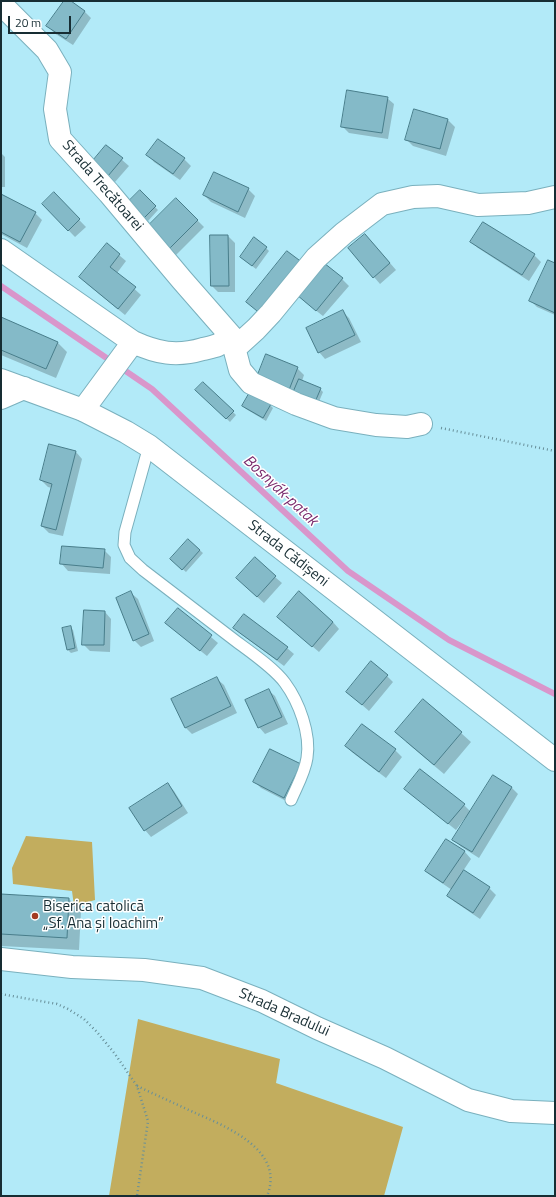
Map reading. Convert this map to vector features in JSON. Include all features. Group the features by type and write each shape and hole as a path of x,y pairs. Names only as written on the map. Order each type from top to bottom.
{"street":[{"name":"Strada Trecătoarei","path":"1,4 47,50 60,72 55,109 60,139 109,193 232,342 240,370 251,383 296,404 334,418 376,425 407,426 421,424"},
{"path":"1,250 129,346 180,354 232,342 256,329 272,313 316,258 344,233 382,204 413,197 438,196 478,205 528,203 555,197"},
{"path":"83,410 129,346"},
{"name":"Strada Cădișeni","path":"1,380 83,410 126,432 149,446 555,760"},
{"path":"1,398 24,388"},
{"name":"Strada Bradului","path":"1,959 72,966 144,970 202,978 262,1001 317,1028 385,1058 468,1100 511,1112 555,1113"}],"lane":[{"path":"149,446 125,532 124,545 130,558 143,570 266,664 285,682 303,717 307,737 307,757 303,773 291,800"}],"path":[{"path":"421,424 555,451"},
{"path":"1,994 57,1004 84,1019 98,1032 137,1086 148,1121 137,1196"},
{"path":"137,1086 231,1130 256,1148 266,1161 270,1173 271,1187 267,1196"}],"shaded area":[{"path":"26,836 92,842 95,900 74,906 72,891 13,884 12,868"},
{"path":"138,1019 280,1059 276,1083 403,1127 384,1196 109,1196"}],"building":[{"path":"64,1 71,1 85,11 66,39 46,26"},
{"path":"347,90 388,97 382,133 341,127"},
{"path":"414,109 448,119 440,149 405,140"},
{"path":"158,139 185,158 173,174 146,155"},
{"path":"106,145 123,158 108,176 91,163"},
{"path":"214,172 249,188 238,212 203,195"},
{"path":"140,190 156,206 144,218 128,202"},
{"path":"54,192 80,219 68,231 42,204"},
{"path":"1,194 36,212 20,242 1,232"},
{"path":"176,198 198,220 167,251 145,229"},
{"path":"483,222 535,254 522,275 470,242"},
{"path":"365,234 390,263 373,278 348,248"},
{"path":"210,235 228,235 229,286 211,286"},
{"path":"254,237 267,247 252,266 240,257"},
{"path":"107,243 120,254 110,267 136,287 118,309 79,277"},
{"path":"287,251 303,263 262,315 246,302"},
{"path":"548,260 555,263 555,313 529,301"},
{"path":"324,263 343,278 316,311 297,295"},
{"path":"343,310 355,335 318,353 306,328"},
{"path":"1,317 58,342 46,369 1,350"},
{"path":"266,354 298,367 289,390 257,377"},
{"path":"299,379 321,388 315,402 293,393"},
{"path":"203,382 234,411 226,419 195,390"},
{"path":"250,392 271,404 263,418 242,406"},
{"path":"49,444 76,451 56,530 41,526 52,484 40,480"},
{"path":"188,539 200,550 182,570 170,559"},
{"path":"62,546 105,549 103,568 60,564"},
{"path":"255,557 276,576 257,597 236,578"},
{"path":"131,591 149,634 133,641 116,598"},
{"path":"299,591 333,622 312,647 277,617"},
{"path":"178,608 212,635 200,651 165,623"},
{"path":"84,610 105,611 104,645 82,645"},
{"path":"244,614 288,647 277,660 233,628"},
{"path":"71,626 75,648 67,650 62,628"},
{"path":"371,661 388,675 362,705 346,692"},
{"path":"217,677 231,706 185,728 171,699"},
{"path":"269,689 282,717 258,728 245,700"},
{"path":"423,699 462,732 434,765 395,732"},
{"path":"362,724 396,749 379,772 345,746"},
{"path":"270,749 301,764 284,798 253,782"},
{"path":"420,769 465,804 448,824 404,789"},
{"path":"493,775 512,787 472,852 452,840"},
{"path":"168,783 182,806 144,831 129,808"},
{"path":"446,839 465,851 443,883 425,871"},
{"path":"464,870 490,887 473,913 447,896"},
{"name":"Biserica catolică „Sf. Ana și Ioachim”","path":"1,894 69,898 67,938 1,934"}],"waterway":[{"name":"Bosnyák-patak","path":"1,286 152,389 348,571 449,640 555,694"}],"place":[{"name":"Biserica catolică „Sf. Ana și Ioachim”","path":"35,916"}]}
